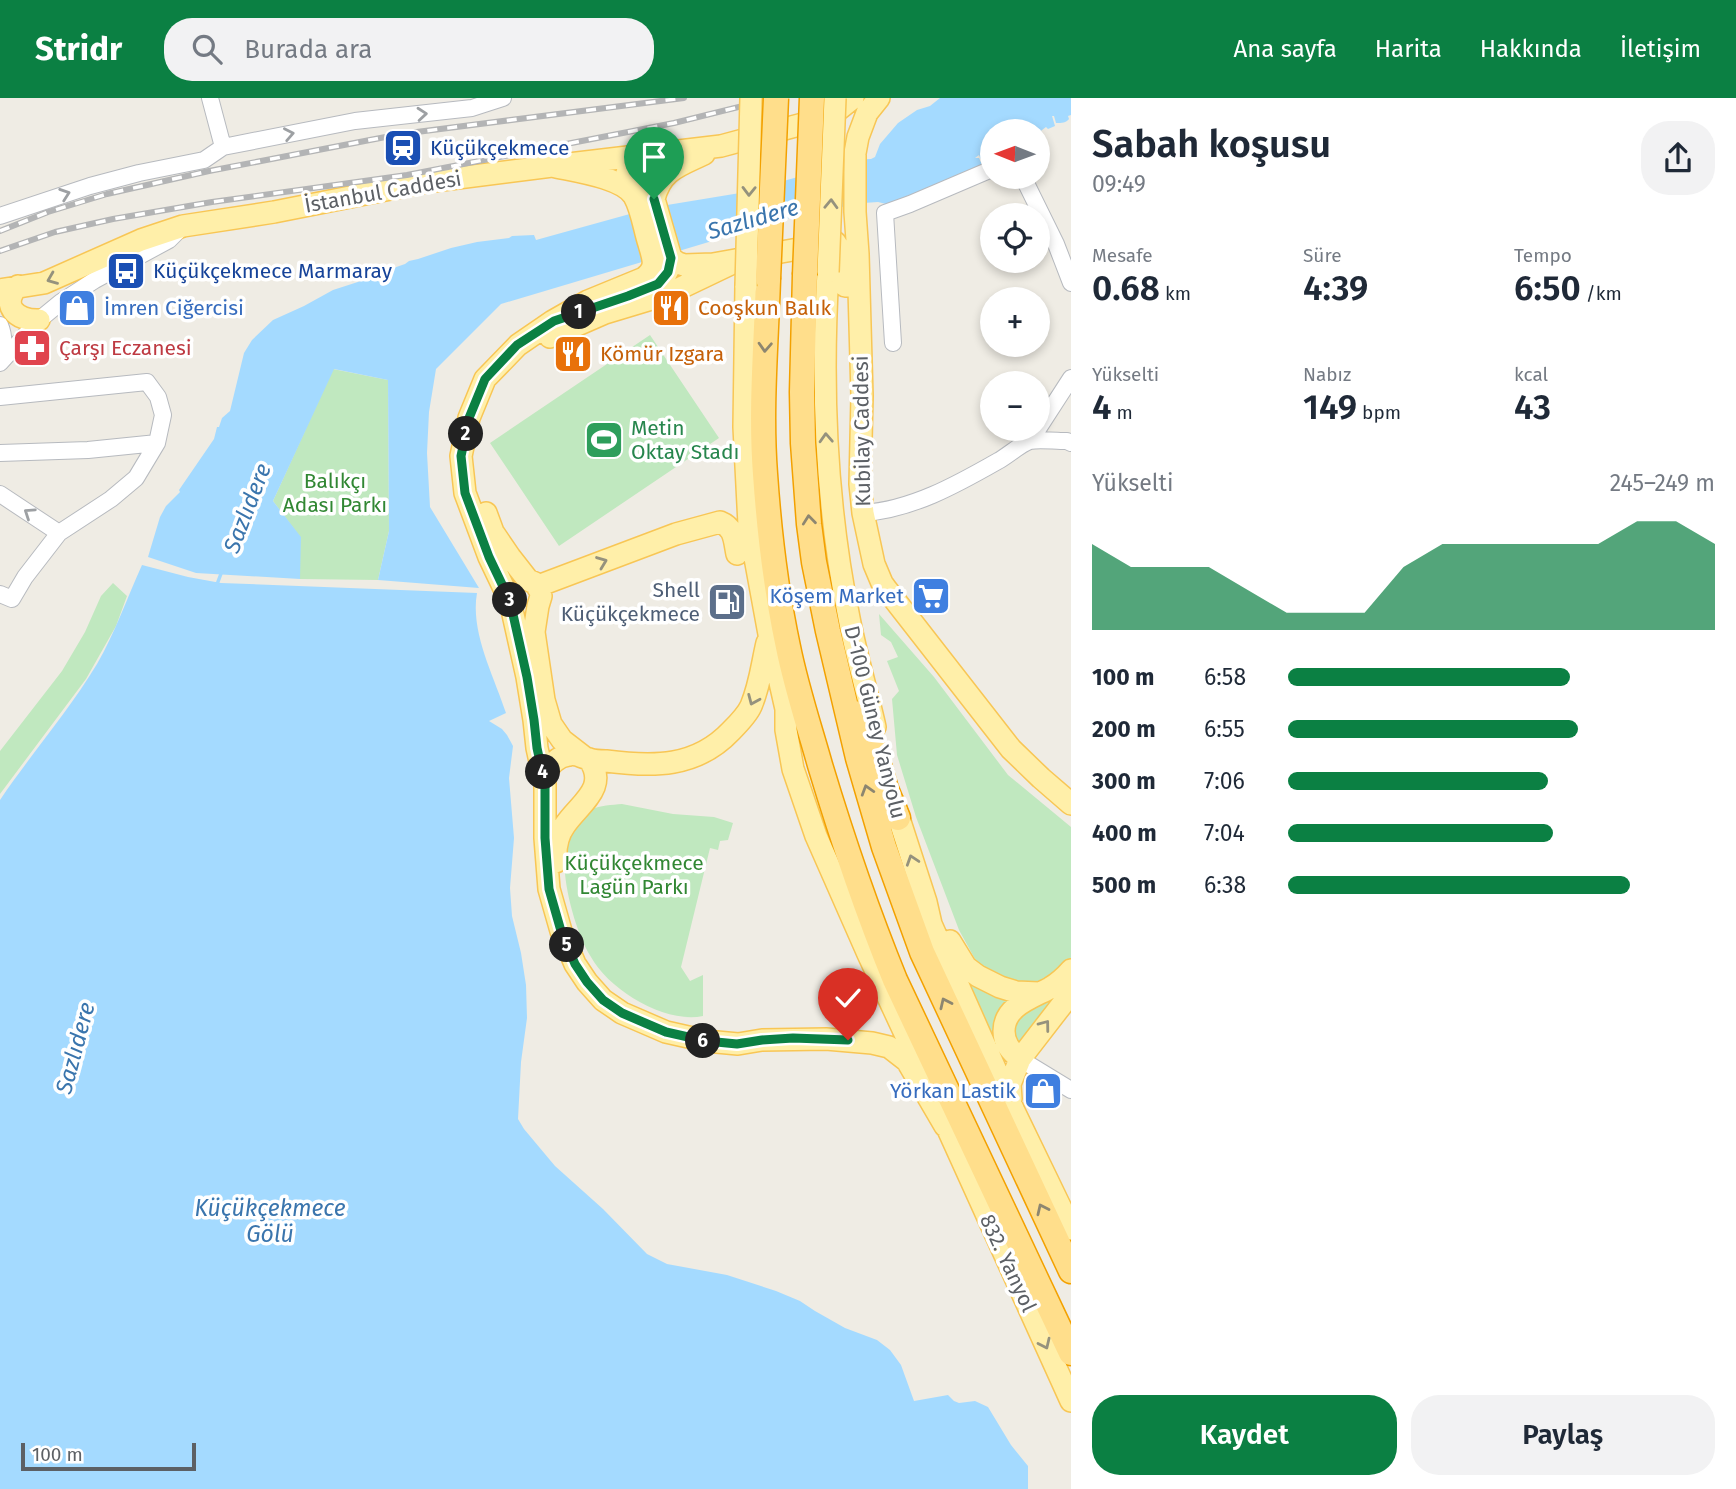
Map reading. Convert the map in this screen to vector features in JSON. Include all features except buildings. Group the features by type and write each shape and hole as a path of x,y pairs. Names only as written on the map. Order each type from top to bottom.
{"highway":[{"path":"776,98 757,282 764,473 788,649 854,873 877,938 1071,1353"},
{"path":"812,98 817,274 802,392 803,443 814,562 841,693 884,847 922,952 1071,1271"},
{"path":"814,562 828,586 879,769 898,818"},
{"path":"786,709 814,794 849,886 867,930 895,980"}],"main road":[{"path":"751,98 757,282 744,427 749,525 786,709 786,730 793,769 816,836 946,1126"},
{"path":"853,98 832,107 855,153"},
{"name":"Kubilay Caddesi","path":"879,98 860,127 855,153 862,396 860,484 874,564 887,590 1011,750 1071,803"},
{"name":"D-100 Güney Yanyolu","path":"832,107 817,274 824,334 827,443 835,528 849,619 898,818 931,924 1014,1111 1071,1229"},
{"name":"İstanbul Caddesi","path":"9,288 44,283 141,240 183,226 274,212 426,182 721,146 832,107"},
{"path":"646,202 669,172 721,146"},
{"path":"535,590 534,609 525,612 516,609 489,557 465,493 461,456 469,418 485,379 517,345 554,321 658,284 668,272 662,261 640,182 618,168 552,166"},
{"path":"662,261 684,265 713,264 835,243 855,212"},
{"name":"Kubilay Caddesi","path":"835,243 842,251 844,260 851,513 871,587 893,622 1021,779 1071,818"},
{"path":"710,1035 660,1019 619,999 594,977 571,934 562,907 556,857 557,842 564,827 594,789 594,768 586,758 562,740 551,724 544,700 534,632 535,590 493,532 480,500 473,471 473,444 482,410 491,394 522,358 548,338 605,313 668,294 738,260"},
{"path":"9,288 14,290 12,309 19,317 38,320"},
{"path":"535,590 676,534 720,522 733,531 737,554"},
{"path":"510,601 527,677 544,779 549,889 561,931 575,964 587,982 603,1000 622,1013 666,1032 710,1035 751,1033 762,1040 826,1039 890,1047 907,1061 946,1126"},
{"path":"544,779 548,768 569,754 657,765 688,759 710,749 724,739 750,709 759,685 769,634"},
{"path":"544,779 554,794 566,802 587,798"},
{"path":"926,902 966,967 1000,987 1016,992 1039,993"},
{"path":"1020,1059 1010,1050 1004,1038 1004,1025 1013,1009 1063,979 1071,970"},
{"path":"1014,1111 1010,1084 1020,1059 1071,993"},
{"name":"832. Yanyol","path":"946,1126 1071,1401"}],"street":[{"path":"210,98 223,147"},
{"path":"0,216 90,186 204,160 223,147 355,121 472,108 503,98"},
{"path":"893,343 885,213 980,174"},
{"path":"1029,189 1056,244 1071,283"},
{"path":"0,362 38,320 61,302 95,280 169,240 183,226"},
{"path":"0,325 3,351 0,362"},
{"path":"1050,410 1071,378"},
{"path":"0,397 147,382 158,397 163,415 157,443 136,478 111,499 59,533 25,577 12,599 0,594"},
{"path":"1050,437 1071,443"},
{"path":"863,513 882,512 909,504 959,483 1008,456 1026,441"},
{"path":"0,453 88,450 157,443"},
{"path":"0,494 59,533"},
{"path":"1020,1059 1071,1090"}],"green space":[{"name":"Metin Oktay Stadı","path":"650,335 719,438 559,546 490,443"},
{"name":"Balıkçı Adası Parkı","path":"333,369 388,380 389,531 378,580 300,579 300,537 273,501"},
{"path":"113,583 127,596 116,626 86,679 0,794 0,751 62,671 85,632 101,596"},
{"path":"879,614 934,677 1008,775 1071,827 1071,962 1051,979 1010,983 988,973 976,961 959,930 916,817 897,755 892,699 899,691 887,661 898,657 891,642 881,635"},
{"name":"Küçükçekmece Lagün Parkı","path":"622,804 673,814 714,817 733,823 728,840 720,841 718,850 710,848 681,967 690,981 703,975 703,1016 672,1015 656,1010 624,992 599,969 580,933 567,890 564,861 566,844 574,827 591,810"},
{"path":"966,979 1009,999 999,1012 997,1049"},
{"path":"1065,985 1019,1045 1011,1032 1012,1022"}],"water":[{"path":"940,98 1071,98 1071,115 1067,121 1060,123 1056,123 1052,116 1055,126 1050,128 1050,119 980,119 980,157 979,155 975,158 980,160 980,171 902,202 849,204 835,210 803,214 501,304 436,369 429,412 427,453 430,507 479,588 378,580 389,531 388,380 334,369 273,501 301,537 300,579 196,573 148,557 166,506 180,492 214,439 222,418 230,411 244,353 252,340 273,320 333,290 451,248 512,236 534,235 536,240 655,207 740,193 836,168 851,160 871,159 898,123 917,110 930,106"},
{"name":"Küçükçekmece Gölü","path":"142,565 221,583 477,593 480,638 506,713 489,721 502,729 513,746 509,778 514,838 510,888 512,916 526,985 527,1018 518,1119 524,1129 555,1166 603,1209 647,1254 667,1264 727,1275 776,1291 800,1301 845,1328 877,1340 890,1350 901,1365 914,1401 948,1395 959,1403 975,1401 988,1407 1011,1445 1028,1466 1028,1489 0,1489 0,800 97,664"}],"waterway":[{"name":"Sazlıdere","path":"216,587 222,571"}],"railway":[{"path":"0,231 48,212 107,194 209,171 401,134 684,98"},
{"path":"0,251 55,232 113,219 212,202 407,175 674,123 775,98"}],"place":[{"name":"Küçükçekmece","path":"403,148"},
{"name":"Küçükçekmece Marmaray","path":"126,271"},
{"name":"İmren Ciğercisi","path":"77,308"},
{"name":"Cooşkun Balık","path":"671,308"},
{"name":"Çarşı Eczanesi","path":"32,348"},
{"name":"Kömür Izgara","path":"573,354"},
{"name":"Metin Oktay Stadı","path":"604,440"},
{"name":"Köşem Market","path":"931,596"},
{"name":"Shell Küçükçekmece","path":"727,602"},
{"name":"Yörkan Lastik","path":"1043,1091"}],"route":[{"path":"654,199 671,258 664,278 658,284 628,296 554,321 517,345 485,379 469,418 461,456 465,493 489,557 510,601 527,677 537,748 544,774 549,889 561,931 575,964 603,1000 622,1013 666,1032 706,1041 737,1044 793,1038 848,1040"}]}
